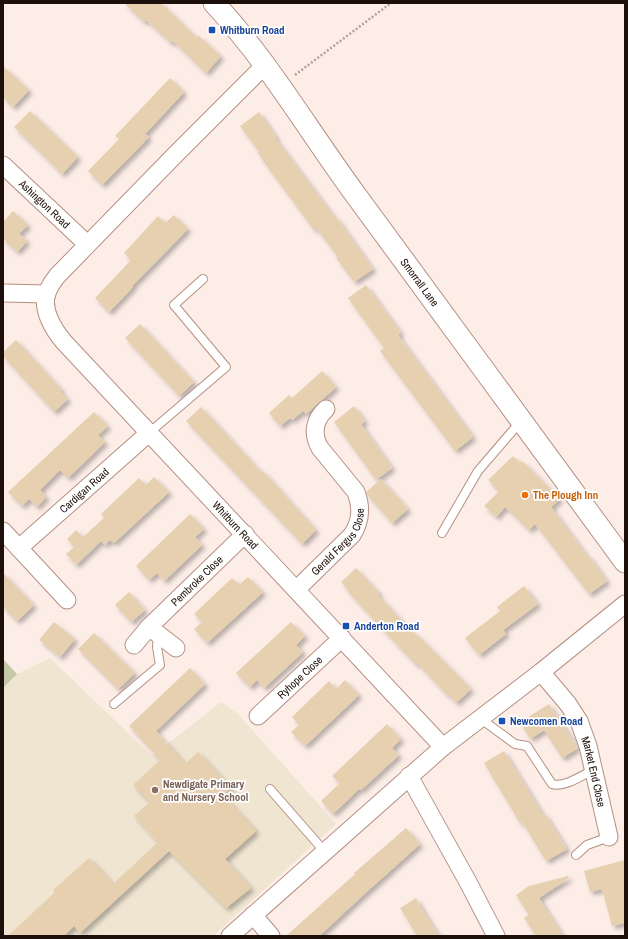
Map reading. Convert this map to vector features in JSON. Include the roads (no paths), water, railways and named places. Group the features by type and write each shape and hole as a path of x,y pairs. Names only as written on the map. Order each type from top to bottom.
{"street":[{"name":"Smorrall Lane","path":"214,3 234,24 265,65 354,192 625,562"},
{"path":"3,293 47,294 57,276 87,244 265,65"},
{"name":"Ashington Road","path":"3,165 87,244"},
{"name":"Whitburn Road","path":"47,294 48,316 56,333 297,589 443,747"},
{"name":"Gerald Fergus Close","path":"297,589 352,535 360,519 360,500 356,492 316,442 315,435 317,420 326,409"},
{"name":"Cardigan Road","path":"19,548 150,432"},
{"path":"3,531 67,600"},
{"name":"Pembroke Close","path":"134,645 153,630 245,534"},
{"path":"230,936 443,747 541,672 625,604"},
{"path":"153,630 176,648"},
{"name":"Ryhope Close","path":"258,716 342,638"},
{"name":"Market End Close","path":"541,672 568,704 579,721 588,746 610,838"},
{"path":"409,776 496,936"},
{"path":"253,915 271,936"}],"lane":[{"path":"150,432 226,367 174,305 203,278"},
{"path":"442,533 478,471 521,420"},
{"path":"114,704 160,665 153,630"},
{"path":"481,719 515,744 527,746 552,784 555,786 563,785 593,770"},
{"path":"270,789 325,852"},
{"path":"576,855 587,845 610,838"}],"place":[{"name":"Whitburn Road","path":"212,30"},
{"name":"The Plough Inn","path":"525,495"},
{"name":"Anderton Road","path":"346,626"},
{"name":"Newcomen Road","path":"502,721"},
{"name":"Newdigate Primary and Nursery School","path":"155,790"}]}
